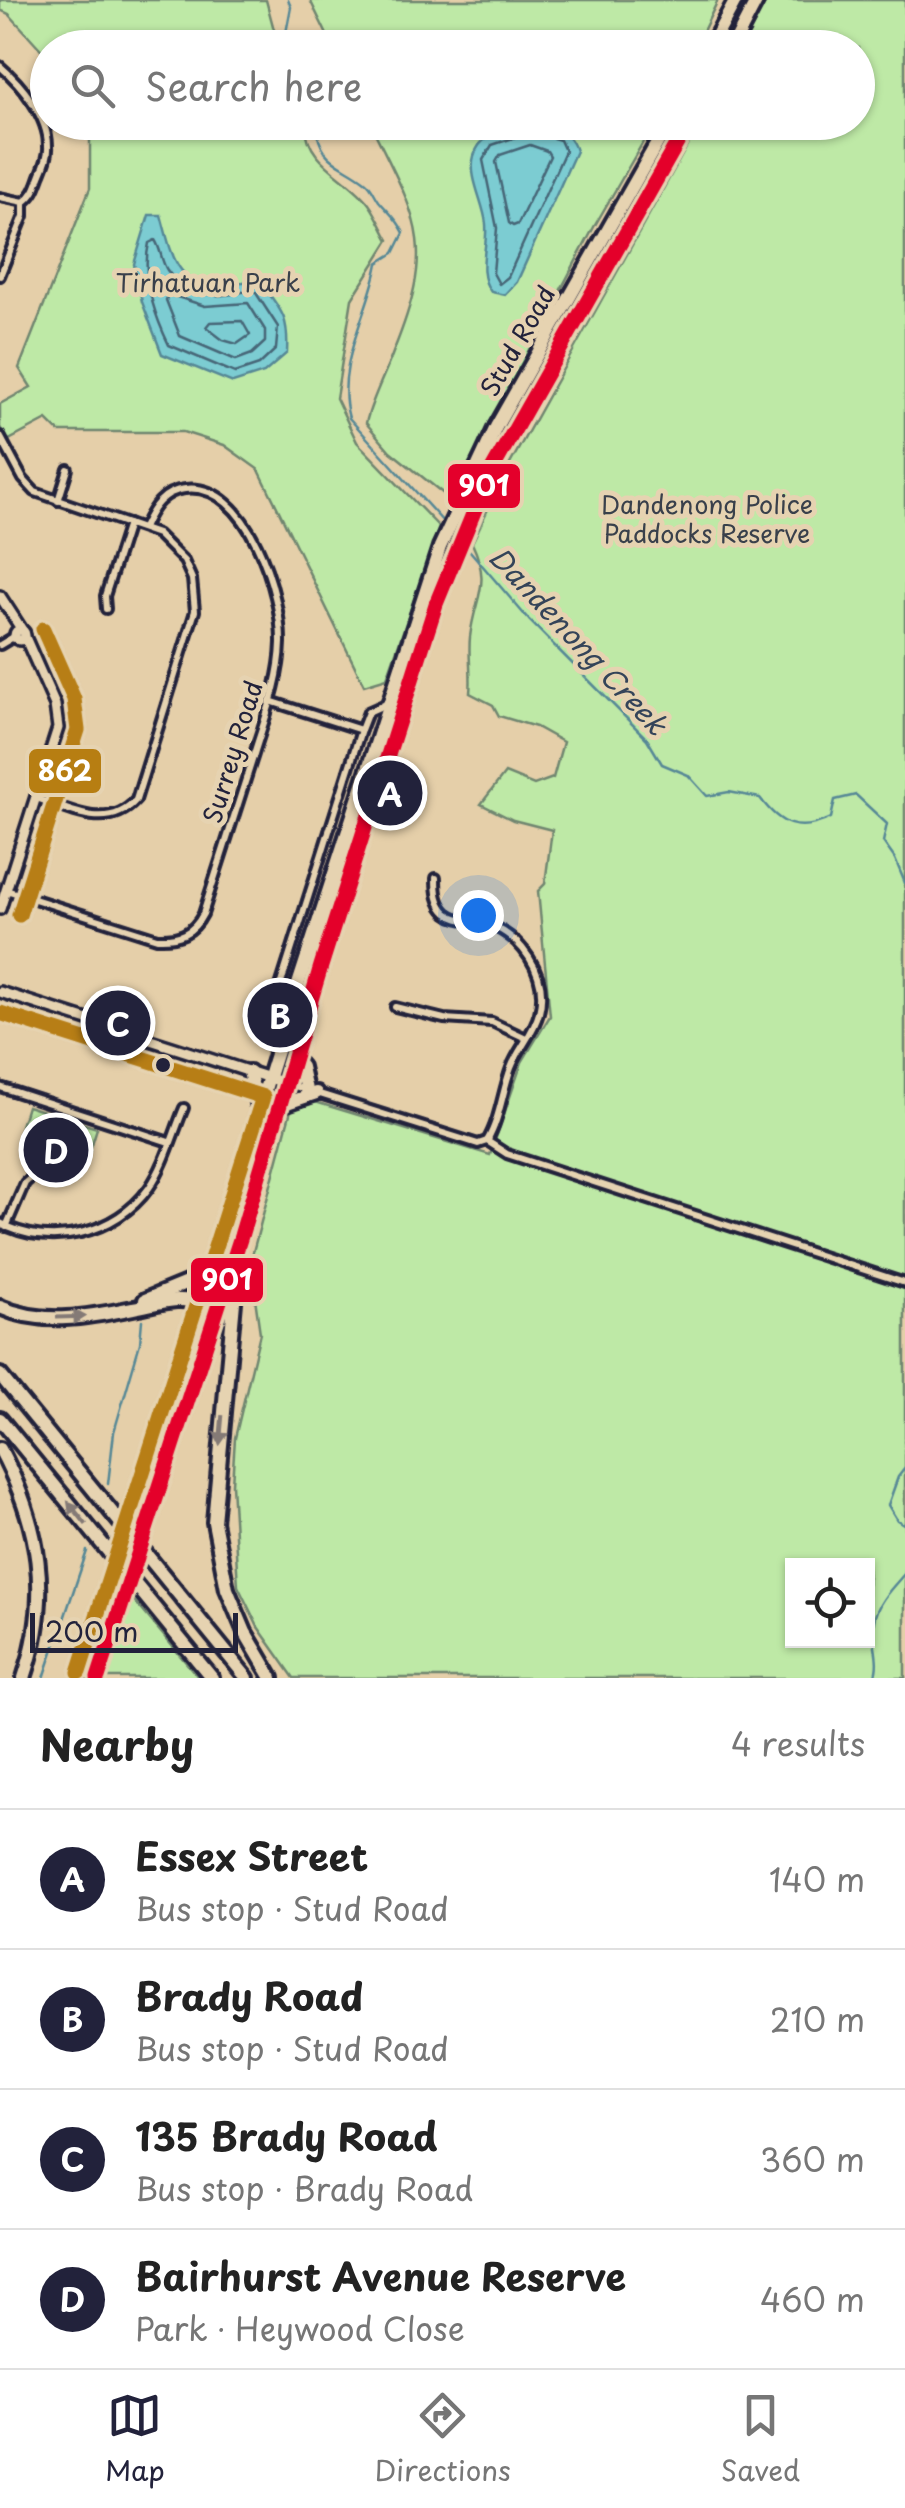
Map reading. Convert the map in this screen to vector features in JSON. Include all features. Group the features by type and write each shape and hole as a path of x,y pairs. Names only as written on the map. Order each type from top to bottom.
{"highway":[{"path":"720,30 736,0"},
{"path":"741,30 757,0"},
{"name":"Stud Road","path":"80,1678 440,546 496,427 659,140"},
{"name":"Stud Road","path":"98,1678 241,1236 350,873 452,562 519,419 679,140"},
{"path":"259,1110 245,1070 275,1060"},
{"path":"281,1105 311,1092 296,1060"},
{"path":"241,1236 214,1522 226,1589 244,1632 272,1678"},
{"path":"136,1308 201,1278 209,1270"},
{"path":"0,1306 36,1318 78,1318 182,1299 216,1311 227,1320 231,1334"},
{"path":"0,1375 248,1678"},
{"path":"0,1419 212,1678"},
{"path":"0,1449 25,1500 37,1548 37,1620 24,1678"}],"street":[{"path":"0,66 30,102"},
{"path":"0,276 24,216 24,202 33,193 47,158 47,140"},
{"path":"0,197 24,202"},
{"path":"0,436 28,486 58,501 157,534 184,561 195,591 194,610 140,794 127,810 104,818 36,798"},
{"path":"58,501 68,470"},
{"name":"Surrey Road","path":"6,890 157,938 187,934 203,914 280,666 278,605 267,566 244,525 218,497 190,488 174,492 161,499 144,528"},
{"path":"106,608 105,596 128,523"},
{"path":"0,596 56,705 58,718 0,910"},
{"path":"2,644 19,636"},
{"path":"270,701 361,730"},
{"path":"275,1060 269,1021 361,730 368,712 388,703"},
{"path":"436,878 439,904 446,913 502,931 533,964 540,982 541,1003 536,1020 512,1064 488,1142"},
{"path":"0,992 478,1144 488,1142"},
{"path":"395,1007 444,1019 492,1022 526,1038"},
{"path":"0,1087 169,1142"},
{"path":"33,1176 24,1183 3,1225 30,1235 57,1237 86,1232 114,1220 149,1187 184,1108"},
{"path":"488,1142 499,1151 905,1284"}],"green space":[{"path":"0,0 266,0 274,30 30,30 30,37 9,14 0,10"},
{"path":"310,0 718,0 704,30 325,30"},
{"name":"Dandenong Police Paddocks Reserve","path":"767,0 905,0 905,1678 294,1678 258,1627 238,1586 232,1484 235,1438 260,1333 250,1263 291,1110 312,1101 490,1155 522,1062 550,1016 538,891 545,884 552,830 513,820 481,804 505,773 534,785 553,778 563,742 536,727 499,716 493,705 470,693 470,637 481,581 472,543 504,475 691,140 875,140 875,30 751,30"},
{"name":"Tirhatuan Park","path":"90,140 308,140 320,159 360,194 377,217 389,240 352,299 336,398 357,442 439,527 387,678 364,685 259,470 224,445 183,432 59,432 47,420 7,441 0,427 0,404 31,387 19,368 90,188"},
{"path":"378,140 644,140 450,499 390,451 366,423 415,283 416,233 400,184"},
{"path":"27,1106 97,1128 86,1163 46,1176 43,1167 28,1162 17,1139"},
{"path":"132,1598 199,1678 107,1678"}],"water":[{"path":"484,140 571,140 576,151 517,282 505,295 491,292 484,276 486,224 475,181 473,164"},
{"path":"149,215 161,215 173,256 187,276 212,285 261,283 283,315 287,331 287,353 264,373 233,383 162,354 142,302 134,264"}],"waterway":[{"name":"Dandenong Creek","path":"287,30 291,7 288,0"},
{"name":"Dandenong Creek","path":"319,140 326,154 367,183 404,233 394,253 378,263 354,340 346,379 349,418 445,524"},
{"name":"Dandenong Creek","path":"464,544 529,620 647,739 662,764 688,775 707,796 729,792 760,798 775,815 799,826 831,818 835,800 856,795 887,824 883,842 905,883"},
{"path":"108,1484 114,1432 140,1343 142,1320"},
{"name":"Dandenong Creek","path":"905,1468 888,1505 905,1525"},
{"path":"44,1678 87,1551"},
{"name":"Dandenong Creek","path":"874,1678 877,1664 873,1628 878,1607 905,1573"}],"transit line":[{"name":"901","path":"98,1678 241,1236 321,966 436,604 489,475 679,140"},
{"name":"862","path":"19,915 78,730 74,699 43,629"},
{"name":"862","path":"0,1013 263,1097 79,1672"}],"place":[{"name":"Essex Street","path":"390,793"},
{"name":"Brady Road","path":"280,1015"},
{"name":"135 Brady Road","path":"118,1023"},
{"name":"Bairhurst Avenue Reserve","path":"56,1150"}]}
